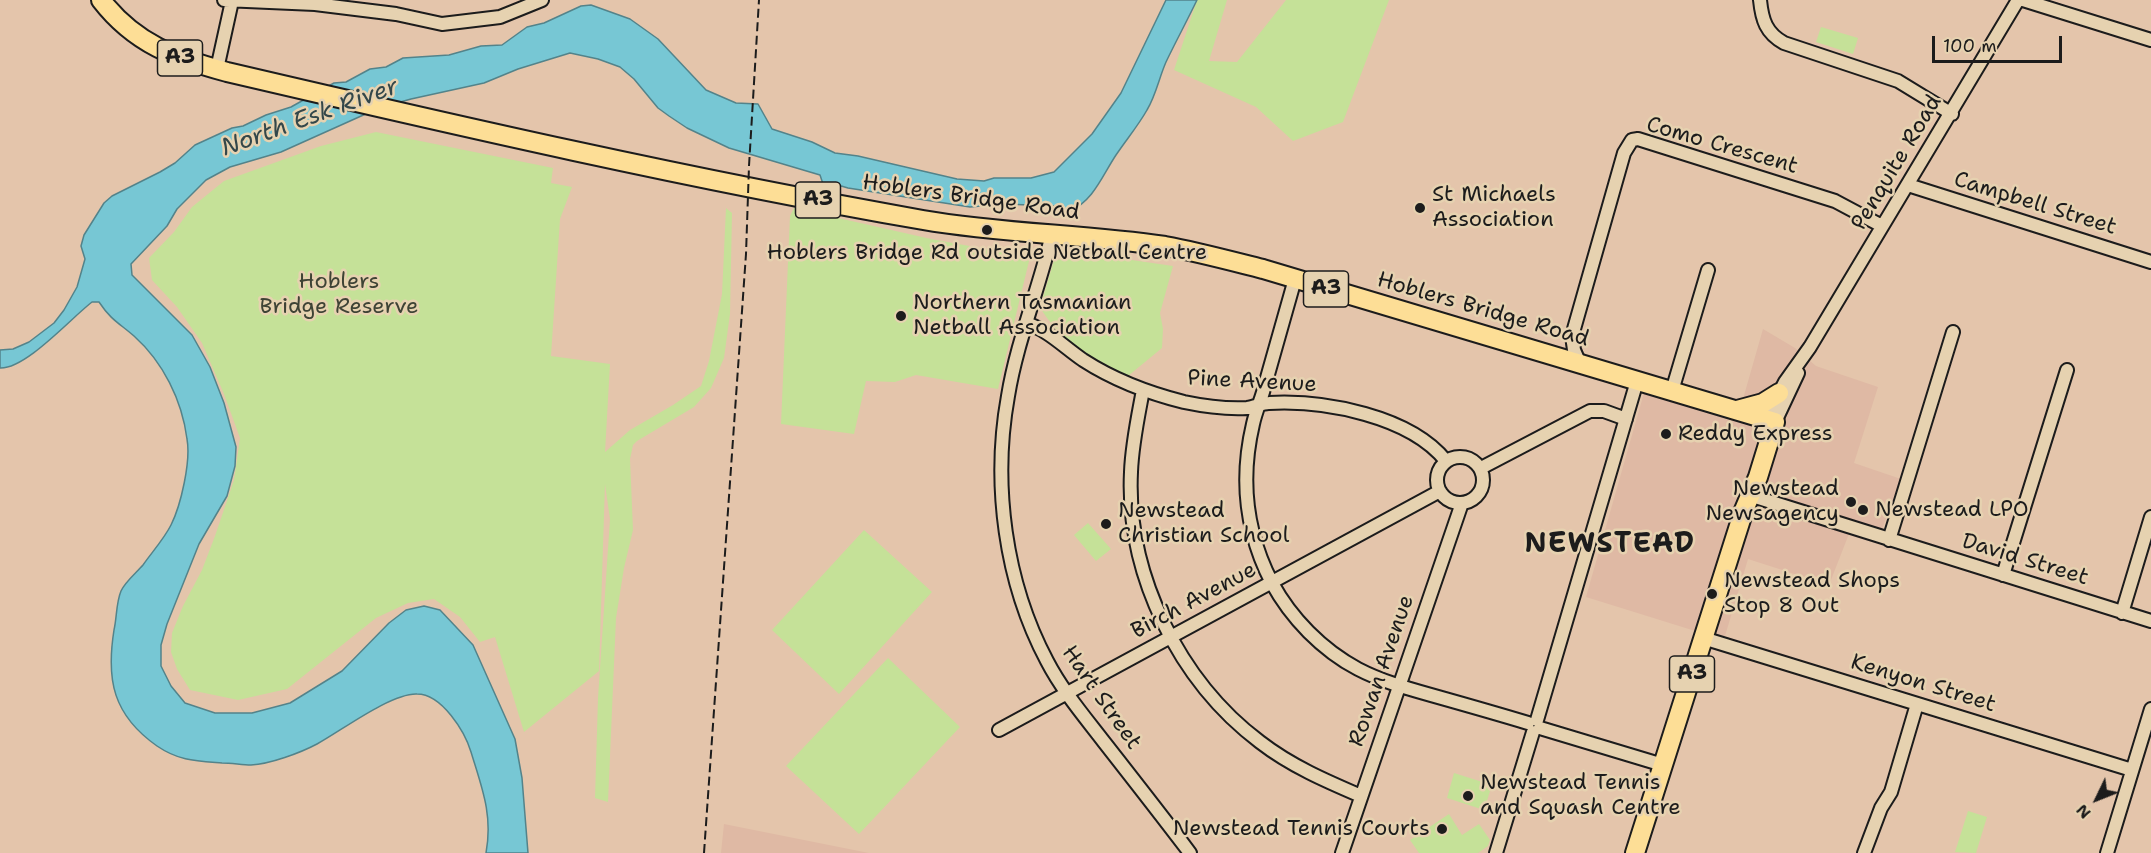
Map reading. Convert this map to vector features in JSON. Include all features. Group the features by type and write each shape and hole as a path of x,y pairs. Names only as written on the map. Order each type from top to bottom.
{"highway":[{"name":"Hoblers Bridge Road","path":"101,0 128,29 154,47 188,61 216,69 523,140 924,220 1173,248 1221,258 1771,421"},
{"path":"1736,410 1763,403 1779,393"},
{"name":"A3","path":"1635,853 1749,495 1758,477 1771,421"}],"street":[{"path":"224,0 315,4 396,14 442,24 500,17 542,0"},
{"path":"1760,0 1762,21 1775,38 1898,81 1952,114"},
{"name":"Penquite Road","path":"1771,421 1810,347 1952,114 2018,0"},
{"path":"2023,0 2151,40"},
{"path":"216,69 232,1"},
{"name":"Como Crescent","path":"1580,364 1574,350 1572,336 1624,153 1632,140 1638,139 1835,201 1882,226"},
{"name":"Campbell Street","path":"1908,185 2151,262"},
{"name":"Hart Street","path":"1052,234 1007,398 1003,435 1002,499 1007,540 1016,582 1046,660 1066,693 1190,853"},
{"path":"1672,391 1708,270"},
{"path":"1295,279 1253,422 1245,481 1246,499 1259,555 1283,601 1322,644 1358,669 1400,686 1663,765"},
{"name":"Pine Avenue","path":"1026,323 1041,328 1092,365 1143,390 1197,404 1249,408 1269,403 1313,404 1344,409 1391,424 1426,442 1436,449 1446,461"},
{"path":"1889,540 1953,332"},
{"name":"Penquite Road","path":"1771,421 1779,393 1810,347"},
{"path":"2002,575 2067,370"},
{"path":"1497,853 1637,381"},
{"path":"1143,390 1133,440 1132,508 1137,545 1145,578 1171,637 1188,666 1212,696 1259,742 1306,771 1361,796"},
{"path":"1481,468 1590,411 1604,411 1626,419"},
{"path":"1453,457 1469,458 1481,468 1483,483 1476,497 1462,503 1449,500 1440,491 1437,478 1446,461 1453,457"},
{"name":"Birch Avenue","path":"999,730 1440,491"},
{"name":"David Street","path":"1749,495 2151,621"},
{"name":"Rowan Avenue","path":"1342,853 1462,503"},
{"path":"2122,613 2151,518"},
{"name":"Kenyon Street","path":"1703,638 2132,770"},
{"path":"1864,853 1884,800 1891,792 1917,704"},
{"path":"2107,853 2151,709"}],"shaded area":[{"path":"1763,329 1795,348 1816,366 1878,387 1854,463 1901,479 1882,529 1854,521 1829,585 1748,559 1725,636 1692,630 1586,597 1644,393 1737,420"},
{"path":"724,824 869,853 721,853"}],"green space":[{"path":"1197,0 1227,0 1209,61 1237,62 1286,0 1389,0 1343,122 1293,141 1256,107 1174,70"},
{"path":"1821,27 1858,38 1853,54 1816,42"},
{"name":"Hoblers Bridge Reserve","path":"376,132 553,168 551,183 572,187 560,219 551,356 610,364 605,452 630,430 701,386 709,361 722,294 726,208 732,213 730,314 724,358 711,388 694,407 637,441 633,445 630,459 633,530 616,618 608,802 595,798 598,698 610,519 605,484 599,671 524,732 495,637 480,642 460,617 434,599 408,603 376,618 287,689 238,700 190,690 177,669 171,652 172,633 202,570 234,480 240,438 202,343 177,307 152,280 149,258 174,232 192,207 224,181 321,146"},
{"name":"Northern Tasmanian Netball Association","path":"794,208 931,239 1030,257 998,389 916,375 895,382 866,381 854,434 781,424 790,216"},
{"name":"Northern Tasmanian Netball Association","path":"1085,257 1125,259 1173,266 1160,313 1163,329 1162,348 1128,376 1091,356 1067,339 1040,307 1054,260"},
{"path":"1088,523 1111,549 1096,561 1074,535"},
{"path":"864,530 932,592 839,694 772,630"},
{"path":"888,658 960,727 859,834 786,766"},
{"path":"1454,773 1492,785 1484,810 1447,798"},
{"path":"1968,811 1987,817 1976,853 1955,852"},
{"name":"Newstead Tennis Courts","path":"1449,814 1462,835 1479,824 1490,840 1488,846 1478,853 1419,853 1410,840"}],"water":[{"name":"North Esk River","path":"1166,0 1197,0 1166,62 1153,98 1143,116 1091,194 1070,211 1057,206 1003,204 970,207 848,188 831,183 827,186 823,184 820,175 729,148 687,128 658,108 634,79 620,67 570,53 518,69 484,83 379,108 281,152 230,167 206,180 177,209 167,226 131,264 132,275 192,335 210,367 224,403 236,447 235,466 227,496 199,544 167,624 161,645 161,666 171,686 185,703 215,713 252,713 290,703 342,671 389,623 406,610 424,606 440,610 473,645 515,739 522,778 528,853 486,853 487,814 468,744 451,715 435,700 426,696 406,695 380,706 310,747 276,760 251,765 204,762 165,751 142,734 122,709 112,681 111,665 119,596 168,530 182,495 188,448 176,396 154,358 134,336 111,317 99,302 92,302 35,352 11,366 0,368 0,350 13,349 29,342 54,323 64,310 77,287 85,259 81,246 84,235 104,203 112,196 175,163 195,145 232,128 243,126 291,107 334,83 346,82 370,69 386,67 403,58 449,55 481,46 502,45 527,27 544,23 581,6 591,5 630,19 658,39 706,90 736,103 758,104 772,129 812,142 835,153 858,156 957,179 984,181 994,178 1031,178 1054,172 1092,134 1121,93"}],"railway":[{"path":"704,853 746,254 759,0"}],"place":[{"name":"St Michaels Association","path":"1420,208"},
{"name":"Hoblers Bridge Rd outside Netball Centre","path":"987,230"},
{"name":"Northern Tasmanian Netball Association","path":"901,316"},
{"name":"Reddy Express","path":"1666,434"},
{"name":"Newstead Newsagency","path":"1851,502"},
{"name":"Newstead LPO","path":"1863,510"},
{"name":"Newstead Christian School","path":"1106,524"},
{"name":"Newstead Shops Stop 8 Out","path":"1712,594"},
{"name":"Newstead Tennis and Squash Centre","path":"1468,796"},
{"name":"Newstead Tennis Courts","path":"1442,829"}],"district":[{"name":"NEWSTEAD","path":"1610,545"}]}
